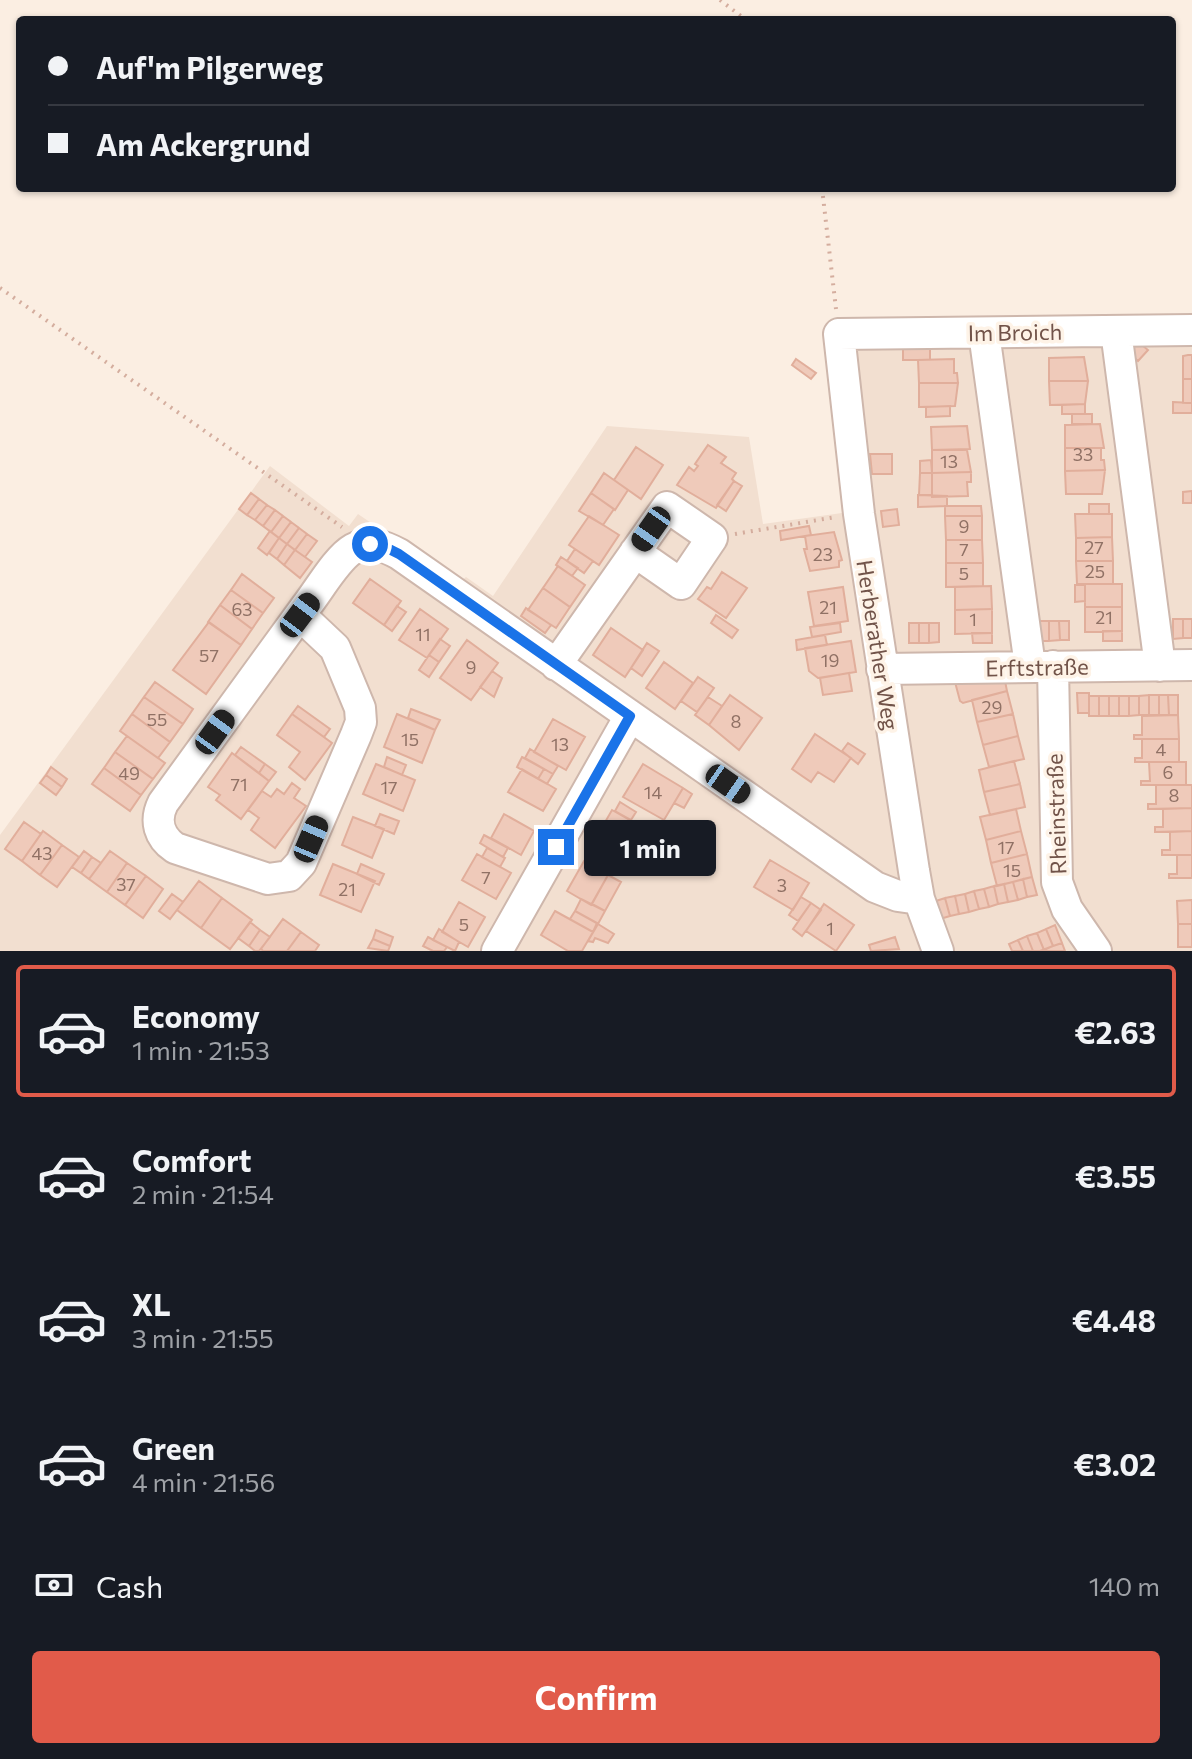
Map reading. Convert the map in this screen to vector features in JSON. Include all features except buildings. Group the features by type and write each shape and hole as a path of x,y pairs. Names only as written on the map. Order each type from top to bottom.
{"street":[{"name":"Im Broich","path":"839,334 1192,330"},
{"path":"1116,331 1160,666"},
{"name":"Rheinstraße","path":"984,333 1042,666 1057,882 1067,909 1096,951"},
{"name":"Herberather Weg","path":"839,334 859,514 882,669 919,899 938,951"},
{"path":"556,665 635,552 667,507 712,538 681,584 635,552"},
{"path":"300,615 335,648 359,703 361,722 301,863 289,876 274,879 175,848 162,837 158,815 163,803 300,615 343,557 366,544 385,547 399,554 875,887 898,896 919,899"},
{"name":"Erftstraße","path":"882,669 1192,665"},
{"path":"497,951 630,716"}],"path":[{"path":"720,0 741,16"},
{"path":"822,192 839,334"},
{"path":"0,288 366,544"},
{"path":"712,538 859,514"}],"shaded area":[{"path":"1192,323 1192,951 0,951 0,835 270,466 349,526 358,514 459,583 466,577 493,596 607,426 749,437 763,524 842,513 827,332"}],"route":[{"path":"370,544 378,544 399,554 630,716 556,847"}]}
